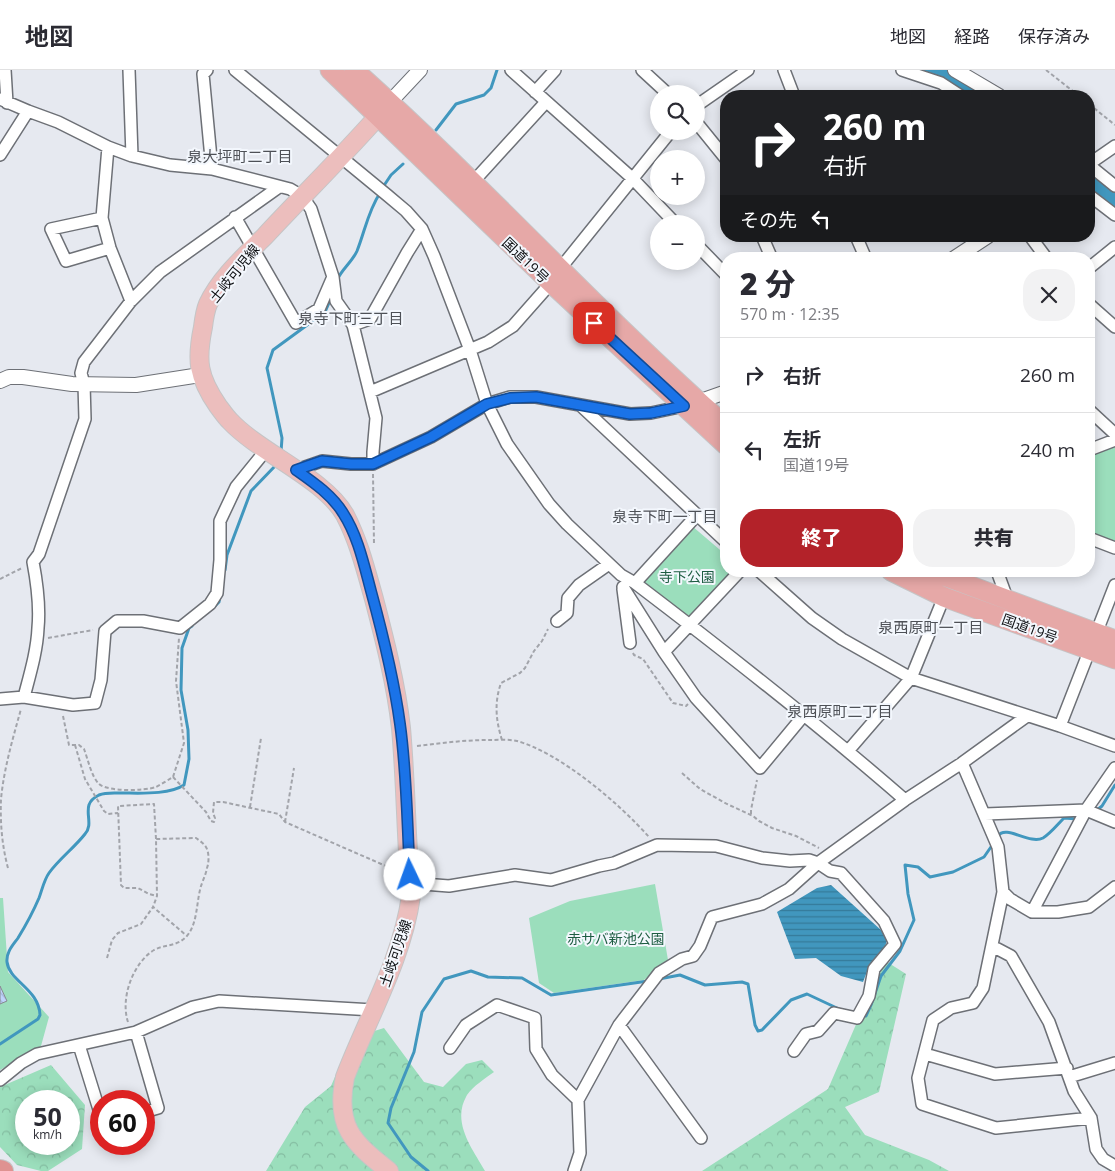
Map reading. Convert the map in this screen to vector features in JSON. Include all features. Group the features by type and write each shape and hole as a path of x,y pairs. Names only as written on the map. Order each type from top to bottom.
{"highway":[{"name":"国道19号","path":"330,70 384,109 473,182 555,276"},
{"name":"国道19号","path":"354,70 384,109 555,276 692,404 720,438"},
{"name":"国道19号","path":"692,404 720,422"},
{"name":"国道19号","path":"903,577 944,597 1093,641 1115,640"},
{"name":"国道19号","path":"947,577 1008,600 1093,641 1115,659"}],"main road":[{"name":"土岐可児線","path":"384,109 341,158 302,196 216,290 208,306 200,339 199,357 200,374 210,394 228,419 242,432 332,499 344,514 359,548 382,630 394,685 402,748 411,896 409,915 401,943 345,1076 342,1106 348,1130 354,1139 366,1153 389,1171"}],"street":[{"path":"5,70 4,101 58,122 108,147 132,156 170,165 212,169 290,189 302,196 311,209 332,277 336,301 353,325 376,418 372,452 373,464"},
{"path":"129,70 132,156"},
{"path":"207,70 203,74 212,169"},
{"path":"235,70 406,211 422,230 470,350 487,404 507,444 548,504 621,575 635,583 804,714 905,800"},
{"path":"384,109 420,70"},
{"path":"512,70 632,178 667,215"},
{"path":"535,92 555,70"},
{"path":"642,70 658,85"},
{"path":"705,100 748,70"},
{"path":"784,70 792,90"},
{"path":"902,70 941,83 952,90"},
{"path":"955,70 989,90"},
{"path":"473,182 546,102"},
{"path":"0,155 28,111"},
{"path":"705,133 720,152"},
{"path":"370,392 488,342 513,326 664,140"},
{"path":"1095,161 1115,146"},
{"path":"108,147 102,218 110,248 131,301"},
{"path":"1095,170 1115,186"},
{"path":"24,697 39,625 36,581 32,562 39,554 85,419 84,384 81,373 84,362 131,301 160,272 279,186"},
{"path":"1095,200 1115,215"},
{"path":"235,217 296,323 319,310 332,277"},
{"path":"102,218 50,229 66,261 110,248"},
{"path":"353,325 370,319 422,230"},
{"path":"963,252 977,242"},
{"path":"1095,263 1115,248"},
{"path":"705,253 720,269"},
{"path":"1095,309 1115,327"},
{"path":"0,381 23,377 72,384 136,385 200,374"},
{"path":"291,467 322,461 373,464 431,437 487,404 510,398 536,397 630,414 651,413 692,404 720,394"},
{"path":"580,405 720,536"},
{"path":"1095,416 1115,434"},
{"path":"1095,448 1115,440"},
{"path":"0,699 24,697 73,705 95,703 102,680 105,630 117,621 143,621 180,628 210,604 217,593 220,560 220,521 236,487 268,452"},
{"path":"635,583 697,515"},
{"path":"1095,540 1115,548"},
{"path":"557,621 567,613 568,598 579,585 609,564"},
{"path":"621,575 630,643"},
{"path":"664,652 734,577"},
{"path":"766,577 820,623 842,639 911,678 1060,726 1115,746"},
{"path":"999,577 1008,600"},
{"path":"1060,726 1115,585"},
{"path":"623,587 696,698 760,768 804,714"},
{"path":"848,751 911,678 944,597"},
{"path":"574,1171 580,1153 578,1100 619,1025 659,974 682,959 693,956 700,946 712,917 762,904 789,889 818,863 1027,716"},
{"path":"962,763 998,847 1003,892 982,988 973,1004 951,1008 933,1020 918,1078 922,1104 996,1128 1091,1118"},
{"path":"1032,912 1086,810 1115,768"},
{"path":"985,814 1086,810 1115,822"},
{"path":"410,879 449,886 515,875 550,880 614,863 657,845 716,846 762,858 790,861 809,860 818,863 830,871 841,873 884,920 895,944 874,970 869,996 859,1015 834,1013 818,1031 806,1034 794,1050"},
{"path":"1003,892 1032,912 1058,912 1089,907 1115,887"},
{"path":"992,946 1011,956 1049,1022 1074,1090 1091,1118 1096,1149 1103,1159 1115,1166"},
{"path":"0,1080 21,1063 37,1054 134,1033 192,1007 220,1001 373,1010"},
{"path":"450,1048 466,1025 497,1005 535,1018 536,1049 552,1075 578,1100"},
{"path":"619,1025 701,1138"},
{"path":"134,1033 152,1090"},
{"path":"79,1045 93,1090"},
{"path":"925,1054 995,1074 1068,1072 1115,1063"},
{"path":"155,1099 158,1108 155,1109"}],"path":[{"path":"1046,70 1071,90"},
{"path":"1095,109 1115,125"},
{"path":"373,464 374,544"},
{"path":"0,579 32,562"},
{"path":"502,740 496,708 501,684 525,668 534,650 542,642 550,627 557,621"},
{"path":"59,703 69,745 79,745 84,748 95,780 101,786 107,788 147,789 156,787 173,777 184,743 176,680 180,628"},
{"path":"38,637 48,638 96,629 105,630"},
{"path":"630,643 634,655 643,659 673,704 686,706 696,698"},
{"path":"8,868 1,834 0,801 24,697"},
{"path":"250,808 262,738"},
{"path":"402,748 461,740 516,741 560,761 633,818 657,845"},
{"path":"75,745 85,779 100,804 108,814 118,813"},
{"path":"285,822 294,768"},
{"path":"752,815 750,810 760,768"},
{"path":"682,773 700,789 752,815 759,821 796,836 828,856"},
{"path":"173,777 206,812 211,821 214,822 215,818 213,812 214,802 280,814 285,822 404,874 410,879"},
{"path":"107,958 112,940 118,933 141,924 153,908 158,896 154,804 118,806 121,885 124,888 138,888 158,896"},
{"path":"134,1033 126,1016 127,993 133,974 150,953 156,949 179,943 187,936 195,919 201,886 207,869 207,849 196,838 156,840"},
{"path":"153,908 187,936"}],"green space":[{"path":"1115,443 1115,545 1095,537 1095,451"},
{"name":"寺下公園","path":"692,526 720,550 720,577 726,577 690,615 686,616 643,581"},
{"name":"赤サバ新池公園","path":"655,884 668,960 644,980 554,993 539,983 529,918 570,901"},
{"path":"0,898 3,898 8,972 49,1017 41,1046 0,1070"},
{"path":"884,960 906,974 879,1092 845,1107 865,1135 929,1160 949,1171 702,1171 828,1089"},
{"path":"384,1028 424,1082 443,1087 466,1064 482,1060 494,1072 476,1085 467,1095 461,1115 462,1125 469,1144 485,1171 266,1171 305,1107 331,1086 344,1056 368,1033"},
{"path":"51,1065 72,1090 15,1090 15,1155 73,1155 48,1171 41,1171 17,1165 0,1147 0,1087"},
{"path":"80,1099 85,1105 82,1149 80,1150"}],"water":[{"path":"831,885 881,930 887,940 885,947 870,964 863,982 841,976 816,958 795,959 777,912 817,888"}],"building":[{"path":"0,986 7,1001 0,1004"}],"waterway":[{"path":"436,130 456,104 484,95 491,88 497,70"},
{"path":"925,70 953,80 967,90"},
{"path":"383,187 391,175 403,164"},
{"path":"1095,184 1115,200"},
{"path":"337,280 357,251 370,214 380,193"},
{"path":"281,452 282,438 267,368 273,350 325,312 332,296"},
{"path":"225,570 227,555 251,491 277,464"},
{"path":"214,607 219,602 220,596"},
{"path":"0,1044 38,1019 40,1015 35,998 9,969 8,955 32,913 49,873 88,829 88,809 93,799 104,793 163,792 184,785 189,759 188,730 181,690 182,648 189,628 192,626"},
{"path":"1096,811 1102,806 1115,785"},
{"path":"998,836 1006,832 1031,839 1043,838 1064,818 1078,819"},
{"path":"862,1016 866,1016 881,976 900,951 914,920 908,894 905,865 918,867 930,877 953,872 984,857 993,844"},
{"path":"428,1171 411,1157 388,1123 391,1108 414,1052 422,1012 444,979 471,971 488,977 522,978 551,995 648,981"},
{"path":"659,979 680,975 705,985 742,982 748,984 755,1025 758,1031 762,1030 791,1000 807,994 839,1009"}],"district":[{"name":"泉大坪町二丁目","path":"240,156"},
{"name":"泉寺下町三丁目","path":"351,318"},
{"name":"泉寺下町一丁目","path":"665,516"},
{"name":"泉西原町一丁目","path":"931,627"},
{"name":"泉西原町二丁目","path":"840,711"}],"route":[{"path":"410,875 400,726 394,685 382,630 364,564 344,514 332,499 296,470 322,461 373,464 431,437 487,404 510,398 536,397 630,414 651,413 684,406 594,323"}]}
